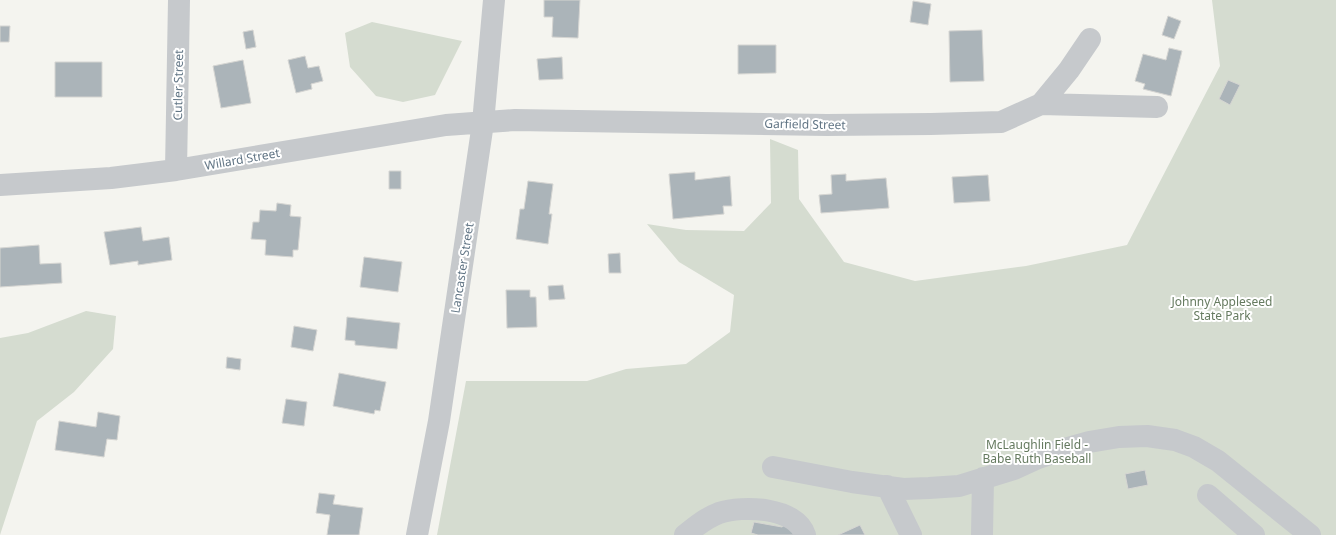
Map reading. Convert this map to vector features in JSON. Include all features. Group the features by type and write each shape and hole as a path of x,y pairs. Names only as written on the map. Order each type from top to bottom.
{"street":[{"name":"Cutler Street","path":"176,170 179,0"},
{"name":"Lancaster Street","path":"417,535 439,421 484,123 494,0"},
{"name":"Garfield Street","path":"484,123 515,120 827,125 1001,122 1041,104 1069,70 1090,39"},
{"path":"1041,104 1157,107"},
{"name":"Willard Street","path":"0,185 111,178 176,170 446,125 484,123"},
{"path":"772,467 852,482 903,488 937,488 959,486 1014,468 1064,449 1089,442 1119,437 1147,436 1175,440 1194,447 1218,461 1310,535"},
{"path":"982,535 983,478"},
{"path":"887,486 911,535"},
{"path":"1208,494 1254,535"},
{"path":"685,535 706,519 719,513 753,508 786,515 793,518 800,524 806,535"}],"green space":[{"path":"1212,0 1336,0 1336,535 437,535 466,381 587,381 626,369 686,364 730,332 734,295 679,262 647,224 686,230 744,231 771,203 770,139 798,150 799,199 844,262 915,281 1026,266 1127,245 1220,66"},
{"path":"372,22 462,41 435,95 403,102 376,96 350,67 345,33"},
{"path":"86,311 116,316 113,349 74,392 37,421 0,535 0,338 28,333"}],"building":[{"path":"544,0 580,0 578,38 552,37 553,17 544,17"},
{"path":"913,1 931,4 928,25 910,22"},
{"path":"1168,16 1181,21 1174,39 1162,35"},
{"path":"0,26 10,26 9,42 0,42"},
{"path":"253,30 256,47 246,49 243,32"},
{"path":"982,30 984,81 950,82 949,31"},
{"path":"738,45 776,45 776,73 738,74"},
{"path":"1169,48 1182,51 1171,96 1143,89 1145,84 1135,81 1143,54 1166,60"},
{"path":"305,56 308,68 319,66 323,81 311,84 312,89 296,93 288,60"},
{"path":"562,57 563,79 539,80 537,59"},
{"path":"243,60 251,103 221,108 213,66"},
{"path":"55,62 102,62 102,97 55,97"},
{"path":"1228,80 1240,85 1230,105 1219,99"},
{"path":"389,171 401,171 401,189 389,189"},
{"path":"695,172 695,180 730,176 732,206 723,206 724,214 673,219 669,174"},
{"path":"846,174 846,181 886,178 889,208 821,213 819,195 832,194 831,175"},
{"path":"988,175 990,201 954,203 952,177"},
{"path":"528,181 553,184 549,214 552,214 548,244 516,239 520,209 524,209"},
{"path":"277,203 291,205 290,216 301,217 298,250 293,250 293,257 265,255 266,240 251,239 253,222 259,222 260,210 276,211"},
{"path":"141,227 143,241 169,237 172,260 138,265 138,261 110,265 104,232"},
{"path":"39,245 40,264 61,263 62,283 0,287 0,248"},
{"path":"620,253 621,273 609,273 608,254"},
{"path":"364,257 402,262 398,292 360,287"},
{"path":"563,285 565,299 549,300 548,286"},
{"path":"506,290 530,290 530,297 536,297 537,327 507,328"},
{"path":"347,317 400,323 397,349 355,345 355,341 345,340"},
{"path":"294,326 317,330 313,351 291,347"},
{"path":"227,357 241,359 240,370 226,368"},
{"path":"339,373 386,382 380,411 375,410 374,414 333,406"},
{"path":"286,399 307,402 304,426 282,423"},
{"path":"98,412 120,416 117,440 107,439 104,457 55,450 59,421 96,427"},
{"path":"1145,470 1148,485 1128,489 1125,474"},
{"path":"319,493 335,495 333,504 363,508 359,535 327,535 330,515 316,513"},
{"path":"791,520 798,535 758,535 751,533 754,522 782,527"},
{"path":"860,525 865,535 838,535"}],"park label":[{"name":"Johnny Appleseed State Park","path":"1222,308"},
{"name":"McLaughlin Field - Babe Ruth Baseball","path":"1037,451"}]}
